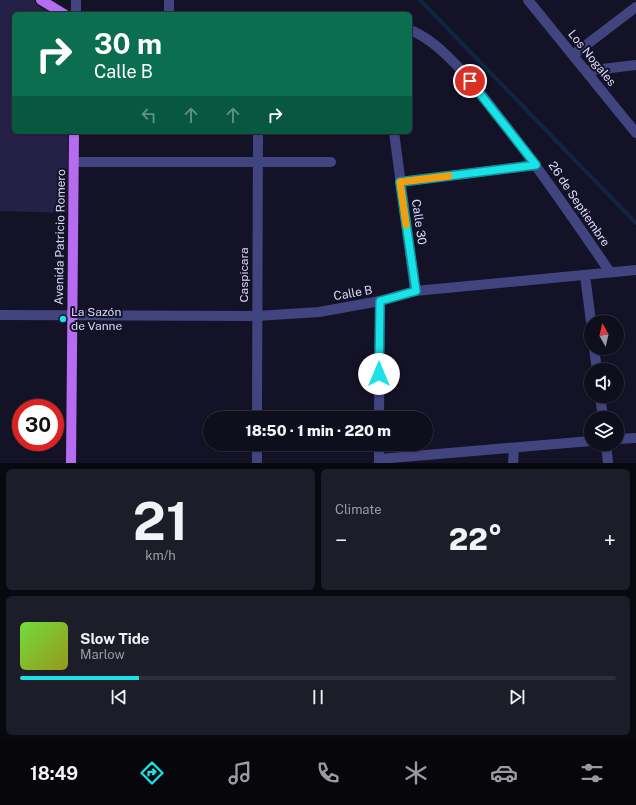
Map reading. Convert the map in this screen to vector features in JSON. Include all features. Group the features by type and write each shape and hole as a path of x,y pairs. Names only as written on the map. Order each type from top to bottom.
{"main road":[{"path":"41,0 61,12"},
{"name":"Avenida Patricio Romero","path":"71,463 74,134"}],"street":[{"path":"76,0 76,12"},
{"path":"169,0 169,12"},
{"name":"Los Nogales","path":"528,0 636,133"},
{"path":"573,55 636,7"},
{"name":"26 de Septiembre","path":"412,31 444,53 470,81 536,165 610,272"},
{"path":"586,71 636,65"},
{"name":"Caspicara","path":"257,411 258,134"},
{"name":"Calle 30","path":"394,134 416,291"},
{"path":"74,162 331,162"},
{"path":"400,182 536,165"},
{"name":"Calle B","path":"0,315 257,316 319,312 380,301 416,291 636,270"},
{"path":"585,275 590,315"},
{"path":"379,411 380,301"},
{"path":"624,439 636,438"},
{"path":"379,461 584,442"},
{"path":"513,463 514,448"},
{"path":"257,451 257,463"},
{"path":"607,451 608,463"}],"building":[{"path":"0,0 35,0 37,5 49,12 12,12 12,134 68,134 67,213 0,211"}],"waterway":[{"path":"420,0 636,223"}],"slow traffic":[{"path":"406,225 400,182 449,176"}],"place":[{"name":"La Sazón de Vanne","path":"63,319"}],"route":[{"path":"379,374 380,301 416,291 400,182 536,165 470,81"}]}
